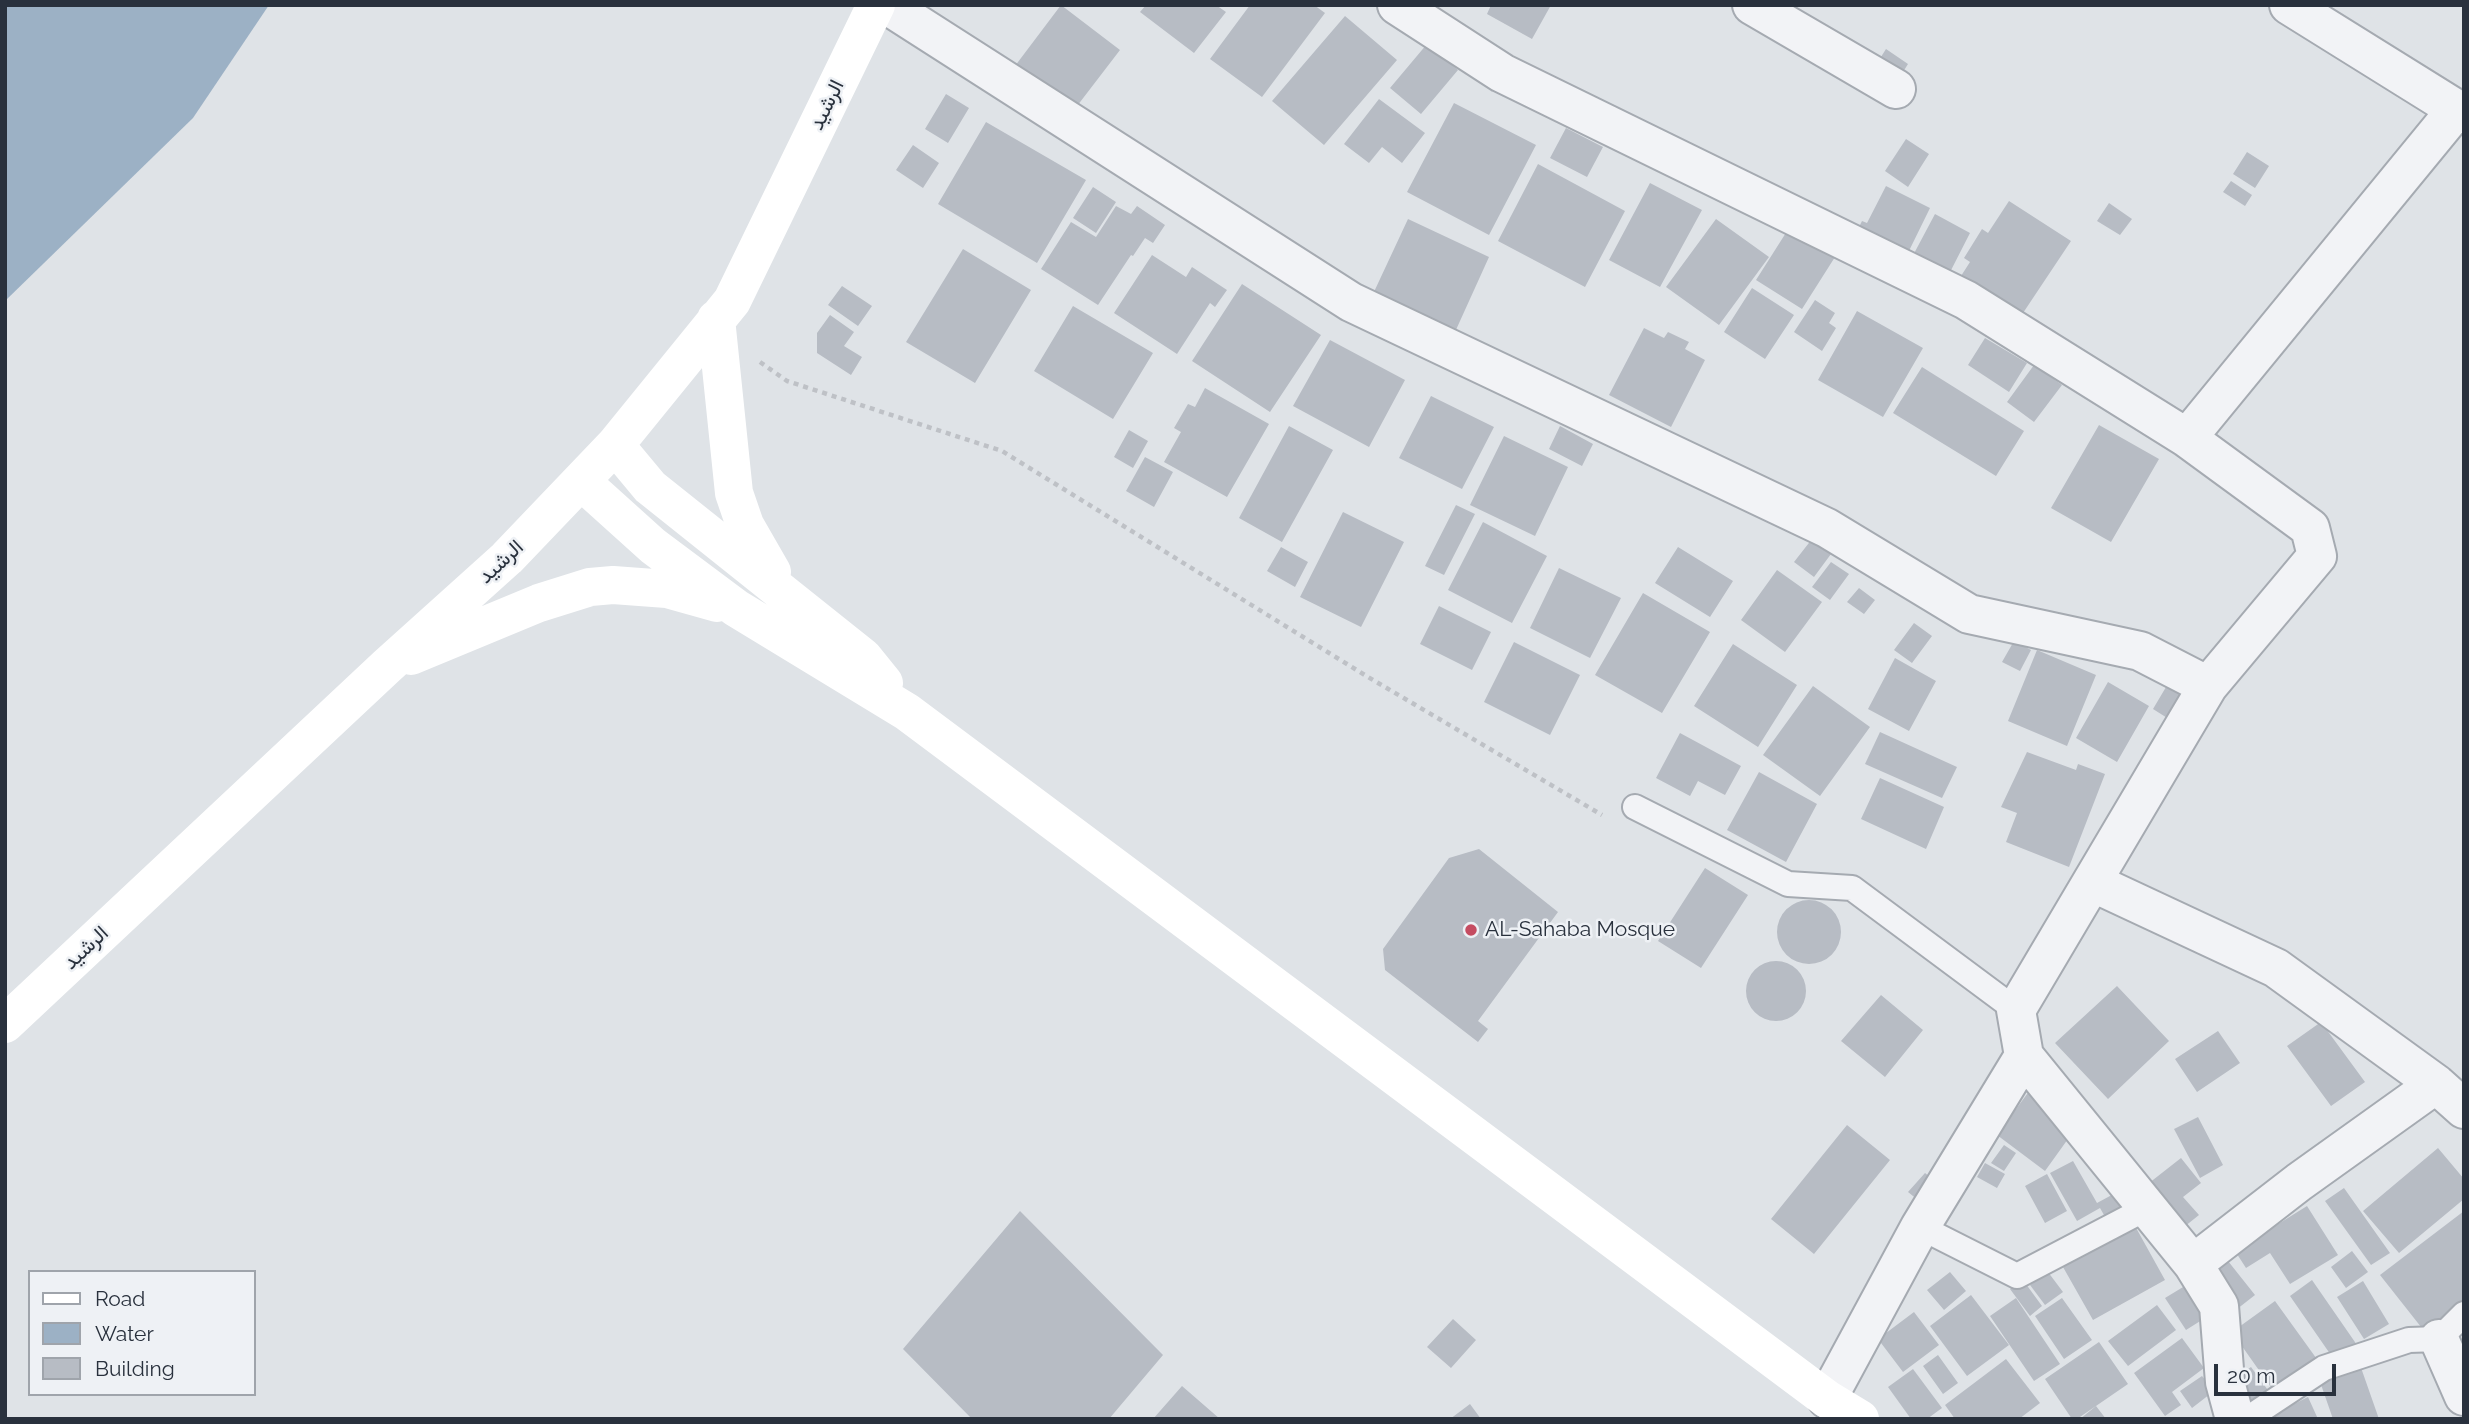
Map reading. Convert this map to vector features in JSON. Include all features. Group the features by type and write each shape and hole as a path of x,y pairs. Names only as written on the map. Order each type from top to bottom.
{"street":[{"name":"الرشيد","path":"5,1024 387,666 507,558 615,445 732,301 876,5"},
{"path":"887,5 1351,302 1827,528 1969,614 2140,651 2208,686"},
{"path":"1397,5 1502,73 1966,300 2187,439 2311,528 2317,556 2208,686 2094,883 2016,1010 2024,1056 2145,1209 2193,1264 2219,1306 2225,1382 2235,1419"},
{"path":"1752,5 1896,89"},
{"path":"2187,439 2460,112 2339,17 2289,5"},
{"path":"716,319 734,493 744,525 782,589"},
{"path":"615,445 650,486 782,589 863,657 907,712"},
{"path":"582,482 653,546 736,608 907,712 1827,1399 1860,1419"},
{"path":"387,666 539,603 590,587 613,585 667,589 736,608"},
{"path":"2094,883 2276,968 2436,1084 2464,1109"},
{"path":"1827,1399 1920,1227 2024,1056"},
{"path":"2193,1264 2300,1182 2436,1084"},
{"path":"2451,1326 2464,1396"}],"lane":[{"path":"1635,807 1788,884 1852,888 2016,1010"},
{"path":"1920,1227 2017,1276 2145,1209"},
{"path":"2247,1419 2324,1368 2451,1326"}],"path":[{"path":"758,361 788,381 1002,451 1368,677 1605,817 1635,807"}],"water":[{"path":"5,5 269,5 193,118 5,301"}],"building":[{"path":"1061,5 1120,50 1074,110 1015,66"},
{"path":"1146,5 1216,5 1226,12 1194,53 1140,12"},
{"path":"1250,5 1314,5 1325,13 1262,97 1210,59"},
{"path":"1491,5 1551,5 1532,39 1487,14"},
{"path":"1345,16 1397,60 1324,145 1272,101"},
{"path":"1427,44 1458,70 1421,114 1390,88"},
{"path":"1886,49 1908,64 1896,83 1874,68"},
{"path":"946,94 969,108 948,143 925,129"},
{"path":"1379,99 1425,133 1402,163 1382,147 1369,163 1344,144"},
{"path":"1454,103 1536,145 1489,235 1407,192"},
{"path":"986,122 1086,180 1037,263 938,204"},
{"path":"1566,128 1603,147 1587,177 1550,158"},
{"path":"1906,139 1929,154 1908,187 1885,171"},
{"path":"913,145 939,163 923,188 896,170"},
{"path":"2247,152 2269,166 2255,188 2233,174"},
{"path":"1538,164 1625,211 1585,287 1498,241"},
{"path":"2231,181 2252,195 2245,206 2223,192"},
{"path":"1650,183 1702,210 1660,287 1609,260"},
{"path":"1886,186 1930,208 1905,259 1855,235 1862,221 1867,223"},
{"path":"1093,187 1116,202 1096,233 1073,218"},
{"path":"2009,201 2071,241 2021,316 1961,276 1970,262 1964,258 1982,229 1988,233"},
{"path":"2109,203 2132,219 2120,235 2097,221"},
{"path":"1116,206 1131,214 1137,206 1165,225 1153,243 1145,238 1098,305 1041,269 1071,222 1096,237"},
{"path":"1935,214 1970,233 1946,280 1910,261"},
{"path":"1408,219 1489,257 1455,332 1373,294"},
{"path":"1716,219 1769,257 1719,325 1666,287"},
{"path":"1789,228 1835,257 1802,309 1756,280"},
{"path":"963,249 1031,290 975,383 906,342"},
{"path":"1152,255 1186,277 1192,267 1227,290 1215,307 1210,303 1177,354 1114,313"},
{"path":"1242,284 1321,335 1270,412 1192,361"},
{"path":"842,286 872,306 858,326 828,305"},
{"path":"1752,288 1794,315 1765,359 1724,332"},
{"path":"1815,300 1835,313 1829,323 1836,328 1822,351 1794,332"},
{"path":"1073,306 1153,353 1113,419 1034,371"},
{"path":"1857,311 1923,348 1883,417 1818,380"},
{"path":"830,315 854,332 844,346 862,357 851,375 817,353 817,333"},
{"path":"1644,328 1664,338 1668,332 1689,342 1685,349 1705,360 1671,427 1609,395"},
{"path":"1985,338 2027,363 2009,392 1968,365"},
{"path":"1330,340 1405,380 1369,447 1293,406"},
{"path":"2034,365 2062,385 2034,422 2007,402"},
{"path":"1922,367 2024,431 1996,476 1893,413"},
{"path":"1205,388 1269,424 1227,497 1164,462 1181,432 1174,428 1188,404 1195,407"},
{"path":"1431,396 1494,427 1462,489 1399,458"},
{"path":"2099,425 2159,459 2111,542 2051,508"},
{"path":"1289,426 1333,450 1282,542 1239,518"},
{"path":"1560,426 1593,444 1582,466 1549,449"},
{"path":"1129,430 1148,441 1133,468 1114,457"},
{"path":"1504,436 1568,467 1535,536 1470,505"},
{"path":"1145,457 1173,472 1154,507 1126,491"},
{"path":"1456,505 1475,514 1444,575 1425,566"},
{"path":"1343,512 1404,542 1361,627 1300,597"},
{"path":"1483,522 1547,556 1512,623 1448,590"},
{"path":"1812,539 1831,554 1814,577 1794,562"},
{"path":"1281,547 1308,562 1295,587 1267,571"},
{"path":"1678,547 1733,581 1710,617 1655,583"},
{"path":"1831,562 1849,574 1830,600 1812,587"},
{"path":"1559,568 1621,598 1590,658 1530,628"},
{"path":"1777,570 1822,602 1785,652 1741,620"},
{"path":"1859,588 1875,600 1864,614 1847,602"},
{"path":"1643,593 1710,632 1662,713 1595,675"},
{"path":"1439,606 1491,632 1472,670 1420,644"},
{"path":"1914,623 1932,636 1912,663 1894,650"},
{"path":"2014,641 2031,650 2020,671 2002,662"},
{"path":"1514,642 1580,675 1550,735 1484,702"},
{"path":"1733,644 1797,685 1758,747 1694,706"},
{"path":"2037,650 2096,675 2067,746 2008,721"},
{"path":"1895,658 1936,681 1909,731 1868,709"},
{"path":"2108,682 2149,706 2117,762 2076,738"},
{"path":"2169,682 2188,694 2172,721 2153,709"},
{"path":"1813,686 1870,727 1820,796 1763,755"},
{"path":"1880,732 1957,767 1942,798 1865,764"},
{"path":"1680,733 1741,766 1725,795 1698,781 1690,796 1656,778"},
{"path":"2027,752 2076,770 2078,764 2105,774 2069,867 2006,842 2017,813 2001,807"},
{"path":"1759,772 1817,804 1786,862 1727,830"},
{"path":"1880,778 1944,807 1926,849 1861,819"},
{"name":"AL-Sahaba Mosque","path":"1479,849 1558,912 1478,1021 1488,1029 1478,1042 1385,970 1383,949 1449,858"},
{"path":"1705,868 1748,895 1701,968 1658,941"},
{"path":"1803,900 1815,900 1832,909 1839,920 1839,944 1832,955 1815,964 1803,964 1791,959 1782,950 1777,938 1777,926 1782,914 1791,905"},
{"path":"1776,961 1797,970 1806,991 1797,1012 1776,1021 1755,1012 1746,991 1755,970"},
{"path":"2117,986 2169,1041 2108,1099 2055,1043"},
{"path":"1881,995 1923,1030 1885,1077 1841,1041"},
{"path":"2321,1022 2365,1082 2331,1106 2287,1046"},
{"path":"2218,1031 2240,1063 2197,1092 2175,1059"},
{"path":"2030,1090 2078,1125 2045,1171 1997,1135"},
{"path":"2198,1117 2223,1165 2200,1178 2174,1129"},
{"path":"1847,1125 1890,1160 1814,1254 1771,1219"},
{"path":"2004,1145 2016,1153 2004,1171 1991,1163"},
{"path":"2438,1148 2464,1179 2464,1199 2399,1253 2363,1211"},
{"path":"2181,1158 2201,1183 2183,1197 2199,1215 2179,1231 2144,1187"},
{"path":"2073,1161 2097,1203 2121,1190 2132,1210 2108,1222 2100,1208 2077,1221 2050,1173"},
{"path":"1985,1163 2005,1174 1997,1188 1977,1177"},
{"path":"1925,1173 1940,1185 1923,1204 1908,1192"},
{"path":"2047,1174 2067,1211 2045,1223 2025,1186"},
{"path":"2344,1188 2390,1253 2371,1265 2325,1201"},
{"path":"2307,1206 2338,1255 2290,1284 2270,1253 2246,1268 2235,1251"},
{"path":"1020,1211 1163,1355 1109,1419 972,1419 903,1349"},
{"path":"2464,1211 2464,1301 2425,1332 2380,1275"},
{"path":"2135,1226 2165,1280 2093,1320 2063,1267"},
{"path":"2352,1251 2368,1272 2346,1288 2331,1267"},
{"path":"2228,1261 2255,1295 2232,1313 2205,1280"},
{"path":"1950,1272 1966,1291 1944,1310 1927,1290"},
{"path":"2048,1272 2063,1292 2045,1305 2030,1285"},
{"path":"2023,1280 2042,1306 2030,1316 2010,1289"},
{"path":"2312,1280 2357,1345 2335,1361 2290,1296"},
{"path":"2193,1281 2213,1313 2186,1330 2165,1298"},
{"path":"2363,1281 2389,1324 2364,1339 2337,1297"},
{"path":"1971,1295 2009,1345 1967,1376 1930,1326"},
{"path":"2016,1298 2060,1364 2034,1381 1990,1316"},
{"path":"2062,1298 2092,1340 2064,1359 2035,1316"},
{"path":"2275,1301 2319,1362 2275,1393 2232,1332"},
{"path":"2157,1305 2176,1330 2128,1366 2108,1341"},
{"path":"1914,1312 1939,1345 1903,1372 1878,1339"},
{"path":"1453,1319 1476,1340 1451,1368 1427,1347"},
{"path":"2182,1338 2204,1368 2172,1392 2181,1405 2165,1416 2134,1373"},
{"path":"2099,1342 2128,1384 2077,1419 2072,1419 2045,1379"},
{"path":"1938,1355 1958,1383 1943,1394 1923,1366"},
{"path":"2006,1359 2040,1403 2019,1419 1955,1419 1945,1405"},
{"path":"2359,1362 2379,1419 2333,1419 2318,1376"},
{"path":"2251,1367 2270,1393 2254,1404 2235,1378"},
{"path":"1913,1369 1942,1408 1927,1419 1911,1419 1888,1387"},
{"path":"2202,1376 2214,1391 2192,1408 2180,1391"},
{"path":"1182,1386 1220,1419 1153,1419"},
{"path":"2308,1397 2318,1419 2264,1419"},
{"path":"1470,1404 1481,1419 1450,1419"},
{"path":"2096,1406 2106,1419 2080,1419"}],"place":[{"name":"AL-Sahaba Mosque","path":"1471,930"}]}
